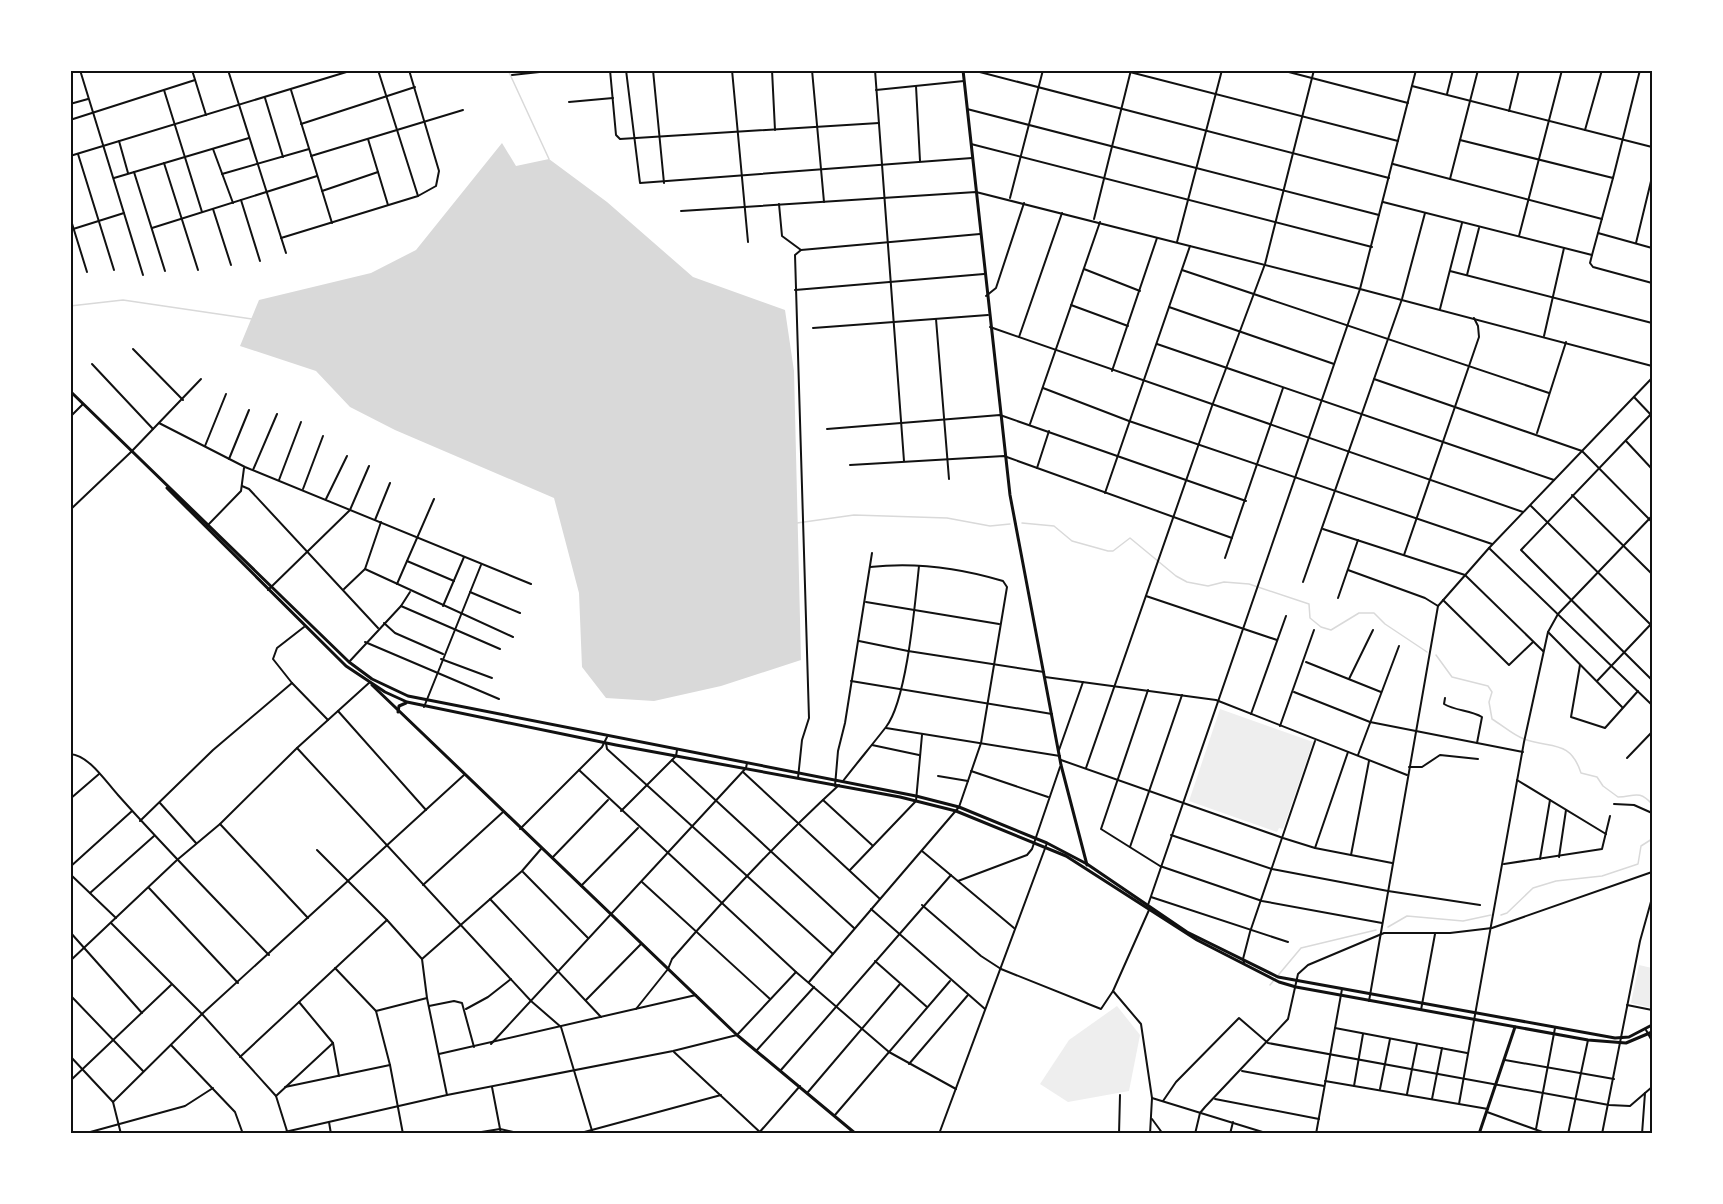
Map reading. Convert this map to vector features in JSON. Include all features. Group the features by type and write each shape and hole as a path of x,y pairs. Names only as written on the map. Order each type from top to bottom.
{"main road":[{"path":"963,70 1004,456 1061,765 1088,869"},
{"path":"70,391 270,589 304,627 346,666 407,702 745,770 916,798 958,809 1087,864 1148,908"},
{"path":"162,482 270,589 371,681 399,712 737,1035 856,1134"},
{"path":"371,681 425,702 799,773 837,784"},
{"path":"399,712 402,703 407,702"},
{"path":"1046,845 1187,932 1280,982 1296,987 1585,1040 1619,1044 1651,1034"},
{"path":"1274,977 1584,1034 1620,1038 1646,1030 1653,1025"},
{"path":"1479,1134 1517,1022"},
{"path":"1584,1034 1585,1040"}],"street":[{"path":"80,70 143,275"},
{"path":"116,70 122,70"},
{"path":"192,70 206,115"},
{"path":"228,70 286,253"},
{"path":"70,156 353,70"},
{"path":"378,70 418,196"},
{"path":"281,238 432,190 439,180 436,158 409,70"},
{"path":"512,75 558,70"},
{"path":"610,70 616,135 620,140 879,123"},
{"path":"627,70 633,139 640,183 664,183 972,158"},
{"path":"653,70 664,183"},
{"path":"732,70 748,242"},
{"path":"772,70 775,130"},
{"path":"812,70 824,202"},
{"path":"875,70 904,461"},
{"path":"972,70 1389,178"},
{"path":"1010,199 1043,70"},
{"path":"1122,70 1398,141"},
{"path":"1177,243 1222,70"},
{"path":"1281,70 1408,103"},
{"path":"1086,768 1161,558 1212,406 1265,264 1314,70"},
{"path":"922,905 981,956 1001,969 1097,1009 1104,1008 1148,908 1216,700 1323,402 1372,247 1416,70"},
{"path":"1446,95 1453,70"},
{"path":"1450,179 1478,70"},
{"path":"1509,111 1519,70"},
{"path":"1519,237 1562,70"},
{"path":"1586,130 1602,70"},
{"path":"1640,70 1590,263 1593,267 1653,283"},
{"path":"1093,220 1131,72"},
{"path":"70,120 195,80"},
{"path":"876,90 964,81"},
{"path":"915,86 920,162"},
{"path":"1412,86 1653,147"},
{"path":"301,123 415,87"},
{"path":"164,90 202,212"},
{"path":"291,90 332,223"},
{"path":"265,98 283,157"},
{"path":"569,102 613,98"},
{"path":"70,104 88,99"},
{"path":"966,109 1379,216"},
{"path":"311,156 463,111"},
{"path":"114,178 249,138"},
{"path":"368,139 388,205"},
{"path":"1460,140 1613,178"},
{"path":"119,141 128,174"},
{"path":"971,144 1372,247"},
{"path":"213,149 232,203"},
{"path":"222,174 309,149"},
{"path":"78,154 114,270"},
{"path":"164,164 198,270"},
{"path":"1392,164 1602,219"},
{"path":"134,172 165,271"},
{"path":"322,191 378,172"},
{"path":"152,228 317,176"},
{"path":"1636,243 1653,177"},
{"path":"681,211 745,205 976,192 1402,299 1653,366"},
{"path":"241,200 260,261"},
{"path":"1383,202 1592,255"},
{"path":"986,296 996,288 1024,203"},
{"path":"779,204 782,236 801,250"},
{"path":"213,209 231,265"},
{"path":"72,229 124,213"},
{"path":"1019,337 1062,213"},
{"path":"1304,582 1402,299 1425,213"},
{"path":"70,217 87,272"},
{"path":"1030,424 1101,222"},
{"path":"1440,309 1462,223"},
{"path":"1467,275 1479,227"},
{"path":"1598,233 1653,248"},
{"path":"798,778 802,740 809,718 794,257 801,250 980,234"},
{"path":"1112,371 1157,238"},
{"path":"1105,493 1190,246"},
{"path":"1544,336 1564,248"},
{"path":"1084,269 1140,291"},
{"path":"1182,270 1387,341 1549,393"},
{"path":"1450,271 1653,323"},
{"path":"795,290 984,274"},
{"path":"1071,305 1128,326"},
{"path":"1169,307 1335,364"},
{"path":"813,328 988,315"},
{"path":"1404,555 1480,331 1474,318"},
{"path":"936,319 946,419 949,479"},
{"path":"990,327 1523,513"},
{"path":"1537,434 1566,342"},
{"path":"1157,344 1555,481"},
{"path":"133,349 183,400"},
{"path":"92,364 153,429"},
{"path":"1369,1001 1438,606 1492,544 1653,378"},
{"path":"70,510 201,380"},
{"path":"1374,380 1582,451 1653,522"},
{"path":"1043,388 1129,421 1492,544"},
{"path":"1225,558 1283,388"},
{"path":"205,446 226,394"},
{"path":"1634,397 1652,415 1598,467 1521,550 1653,680"},
{"path":"70,417 83,404"},
{"path":"230,459 249,410"},
{"path":"253,470 277,414"},
{"path":"827,429 1000,416 1030,424 1246,501"},
{"path":"279,480 301,422"},
{"path":"159,423 245,467 531,584"},
{"path":"1036,469 1049,431"},
{"path":"303,489 323,436"},
{"path":"1626,441 1653,469"},
{"path":"326,499 347,456"},
{"path":"850,465 1004,456 1232,538"},
{"path":"270,589 350,510 369,466"},
{"path":"207,526 241,491 242,474 245,467"},
{"path":"375,520 390,483"},
{"path":"242,486 249,489 378,628"},
{"path":"1572,495 1653,574"},
{"path":"396,585 434,499"},
{"path":"1530,506 1652,624 1597,681"},
{"path":"1459,1104 1504,864 1524,741 1548,632 1558,614 1653,516"},
{"path":"344,589 365,569 381,522"},
{"path":"1323,529 1464,575 1543,651"},
{"path":"1338,598 1358,540"},
{"path":"1489,548 1653,705"},
{"path":"837,784 838,751 866,602 872,553"},
{"path":"443,606 465,557"},
{"path":"407,561 454,581"},
{"path":"423,707 481,564"},
{"path":"808,982 958,809 981,743 1000,624 1005,582 947,567 890,564 870,567"},
{"path":"636,1009 668,969 672,959 805,814 823,800 886,728 901,690 919,566"},
{"path":"365,569 513,637"},
{"path":"1347,570 1425,598 1438,606"},
{"path":"349,662 411,592"},
{"path":"470,592 520,613"},
{"path":"1146,596 1277,640"},
{"path":"1443,600 1509,665 1534,641"},
{"path":"866,602 1000,624"},
{"path":"401,606 500,649"},
{"path":"1251,714 1286,616"},
{"path":"384,623 394,633 443,654"},
{"path":"304,627 274,653 276,665 328,720"},
{"path":"1280,726 1294,692 1314,630"},
{"path":"1349,679 1373,630"},
{"path":"1548,632 1623,708"},
{"path":"859,641 1044,672"},
{"path":"365,642 499,699"},
{"path":"1358,755 1399,646"},
{"path":"441,658 492,678"},
{"path":"1304,661 1381,692"},
{"path":"1580,665 1571,717 1603,728 1638,692"},
{"path":"1045,677 1216,700 1407,776"},
{"path":"70,961 87,948 177,860 220,824 297,748 371,681"},
{"path":"851,681 1052,714"},
{"path":"1059,750 1083,682"},
{"path":"140,820 213,750 292,683"},
{"path":"1149,690 1101,829 1160,866 1262,901 1382,923"},
{"path":"1294,692 1370,722 1522,752"},
{"path":"1130,847 1182,695"},
{"path":"1445,698 1444,704 1449,707 1474,712 1482,717 1477,743"},
{"path":"338,711 426,810"},
{"path":"886,728 1060,758 1283,838 1316,848 1392,863"},
{"path":"1627,758 1653,732"},
{"path":"850,870 916,798 923,734"},
{"path":"607,737 608,749 647,787 833,954"},
{"path":"1244,961 1251,932 1316,740"},
{"path":"520,829 606,743"},
{"path":"872,745 920,755"},
{"path":"297,748 531,1001 561,1027 592,1132"},
{"path":"621,811 676,756 677,750"},
{"path":"1316,848 1348,752"},
{"path":"70,754 81,756 99,774 154,836 269,955"},
{"path":"1409,767 1422,767 1440,755 1478,759"},
{"path":"672,760 854,928"},
{"path":"1352,855 1369,760"},
{"path":"491,1044 745,770 747,763"},
{"path":"958,881 1020,859 1032,849 1048,797 1061,765"},
{"path":"579,770 796,972 889,1052 956,1089"},
{"path":"745,770 880,899"},
{"path":"971,771 1048,797"},
{"path":"70,799 99,774"},
{"path":"113,1102 202,1014 349,882 464,774"},
{"path":"938,776 968,781"},
{"path":"1517,780 1606,834"},
{"path":"552,858 609,800"},
{"path":"823,800 873,845"},
{"path":"1540,861 1550,800"},
{"path":"160,803 196,844"},
{"path":"1614,804 1634,805 1653,813"},
{"path":"1559,857 1566,810"},
{"path":"70,867 132,811"},
{"path":"423,885 503,812"},
{"path":"1504,864 1540,861 1602,849 1610,816"},
{"path":"220,824 308,918"},
{"path":"581,886 638,827"},
{"path":"1172,835 1272,869 1479,905"},
{"path":"90,893 154,836"},
{"path":"939,1134 1046,845"},
{"path":"422,959 522,871 541,849"},
{"path":"317,850 387,920 422,959 427,998 447,1095"},
{"path":"922,851 1015,929"},
{"path":"522,871 588,938"},
{"path":"1195,1134 1200,1113 1268,1043 1288,1019 1298,974 1308,965 1379,936 1399,933 1435,934 1492,928 1653,872"},
{"path":"70,874 116,918"},
{"path":"781,1070 922,905 951,875"},
{"path":"642,882 698,930 770,999"},
{"path":"148,888 238,983"},
{"path":"1151,897 1251,932 1288,942"},
{"path":"1602,1134 1627,1005 1653,898"},
{"path":"490,899 602,1017"},
{"path":"871,909 950,981 985,1009"},
{"path":"1647,916 1653,917"},
{"path":"240,1058 387,920"},
{"path":"111,923 171,986 202,1014 276,1096 287,1131"},
{"path":"70,932 87,948 142,1013"},
{"path":"1421,1010 1435,934"},
{"path":"586,1000 642,943"},
{"path":"874,961 927,1007"},
{"path":"335,968 376,1011 390,1065 403,1134"},
{"path":"276,1134 447,1095 673,1051 737,1035 796,972"},
{"path":"466,1009 488,997 511,979"},
{"path":"835,1115 950,981"},
{"path":"808,1092 900,984"},
{"path":"70,1081 171,986"},
{"path":"757,1050 814,987"},
{"path":"1316,1134 1341,989"},
{"path":"1113,992 1141,1024 1152,1098 1150,1134"},
{"path":"70,995 144,1072"},
{"path":"439,1054 491,1044 697,995"},
{"path":"909,1064 968,996"},
{"path":"376,1011 427,998"},
{"path":"429,1006 459,1001 466,1009 474,1047"},
{"path":"299,1002 333,1043 339,1076"},
{"path":"1627,1005 1653,1010"},
{"path":"1164,1101 1176,1082 1239,1018 1268,1043 1609,1105 1630,1106 1653,1087"},
{"path":"1335,1028 1468,1053"},
{"path":"1536,1129 1555,1029"},
{"path":"1646,1030 1651,1034 1653,1041"},
{"path":"1354,1086 1363,1034"},
{"path":"1380,1090 1390,1039"},
{"path":"1568,1134 1585,1040"},
{"path":"276,1096 333,1043"},
{"path":"1407,1095 1417,1044"},
{"path":"171,1045 239,1117 243,1134"},
{"path":"1432,1100 1442,1048"},
{"path":"673,1051 760,1133 800,1086"},
{"path":"70,1056 113,1102 121,1134"},
{"path":"1505,1060 1614,1079"},
{"path":"285,1087 390,1065"},
{"path":"1240,1071 1324,1086"},
{"path":"1325,1081 1459,1104 1487,1111 1548,1134"},
{"path":"492,1086 501,1134"},
{"path":"83,1134 119,1126 184,1106 213,1088"},
{"path":"1642,1134 1645,1093"},
{"path":"578,1134 721,1095"},
{"path":"1119,1095 1119,1134"},
{"path":"1152,1098 1269,1134"},
{"path":"1214,1098 1318,1119"},
{"path":"1150,1118 1163,1134"},
{"path":"329,1122 331,1134"},
{"path":"1230,1134 1233,1122"},
{"path":"70,1128 74,1134"},
{"path":"469,1134 500,1129 522,1134"}],"shaded area":[{"path":"502,143 516,166 549,159 607,202 693,277 785,310 794,371 801,660 721,686 654,701 606,698 582,667 579,593 554,498 395,430 350,407 316,371 240,346 259,300 371,273 416,250"},
{"path":"1220,709 1313,742 1283,829 1279,828 1277,832 1189,801"},
{"path":"1639,965 1652,968 1652,1008 1631,1003"},
{"path":"1117,1006 1140,1035 1129,1091 1068,1102 1040,1084 1069,1040"}],"waterway":[{"path":"508,70 549,159"},
{"path":"70,306 123,300 252,319"},
{"path":"797,523 854,515 947,518 990,526 1010,524"},
{"path":"1022,523 1054,526 1072,541 1108,551 1113,551 1130,538 1176,576 1187,582 1208,586 1224,582 1249,584 1309,604 1310,618 1321,627 1331,630 1359,613 1374,613 1385,624 1427,652"},
{"path":"1436,655 1452,677 1488,686 1492,692 1489,702 1492,719 1524,739 1565,750 1576,762 1581,773 1597,777 1603,786 1618,797 1639,795 1652,804"},
{"path":"1501,915 1507,913 1533,888 1556,881 1602,876 1638,864 1641,846 1652,839"},
{"path":"1388,927 1407,916 1463,921 1491,915"},
{"path":"1270,985 1301,948 1376,930"}]}
